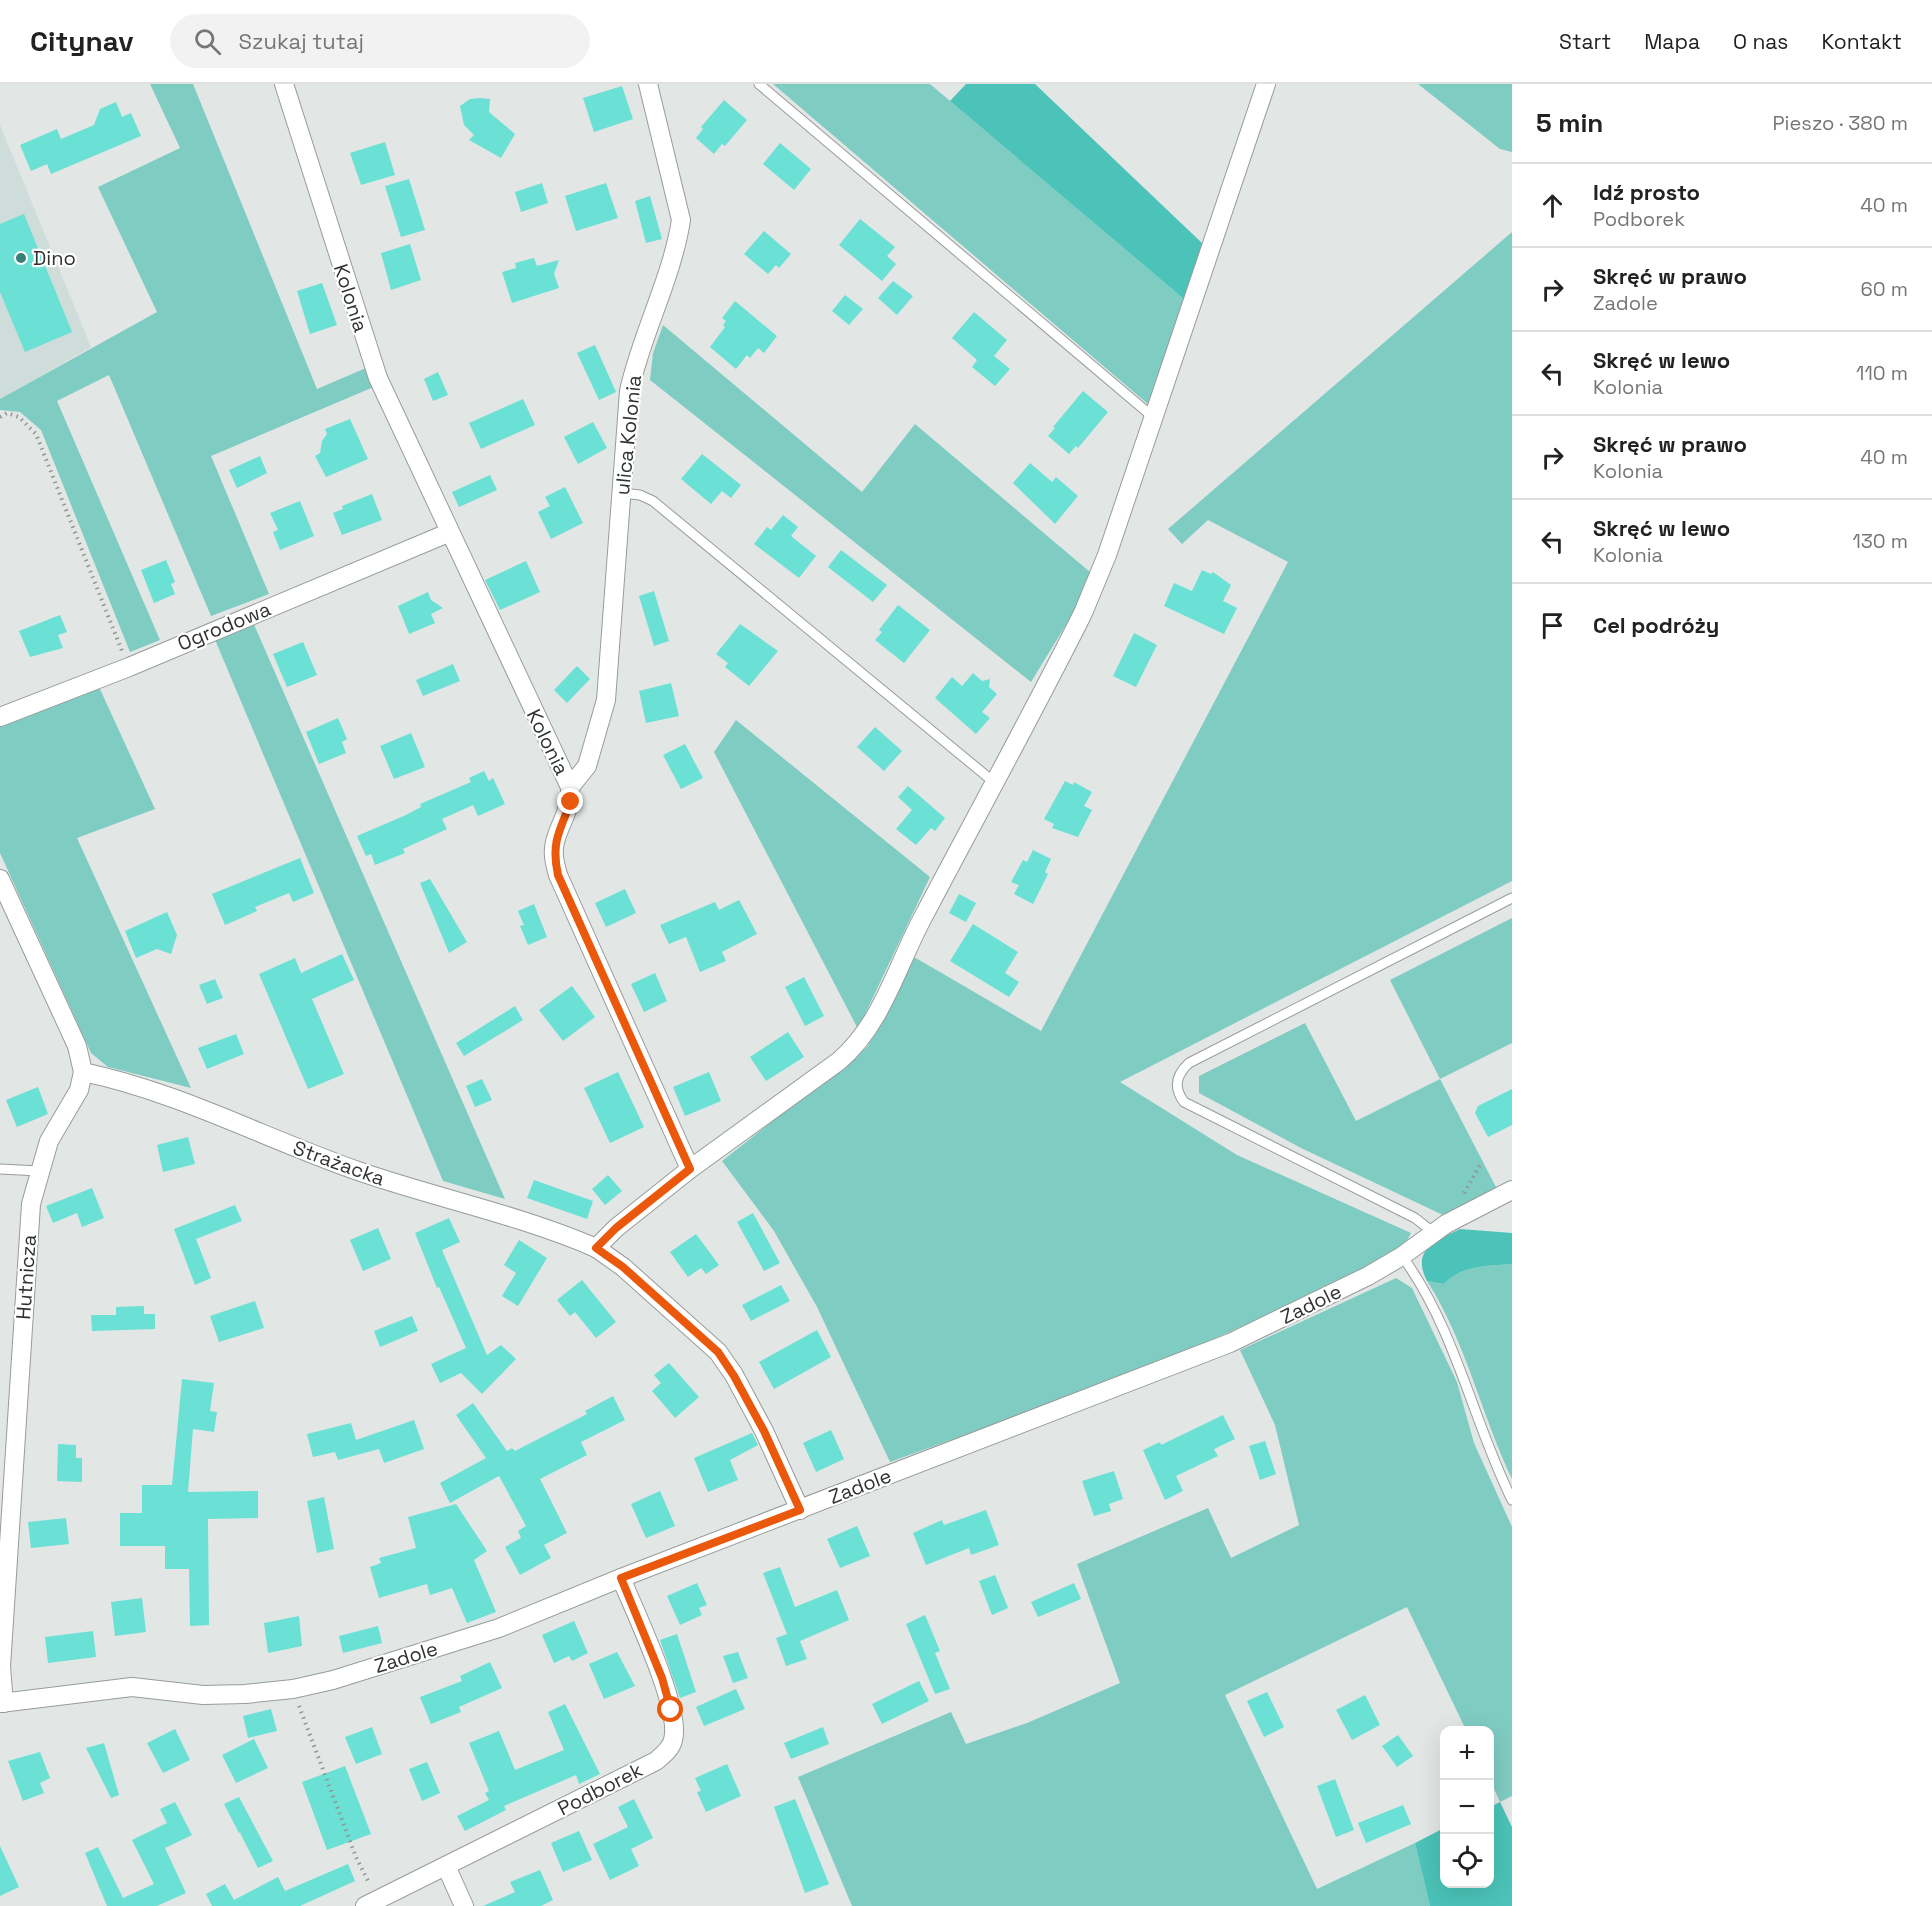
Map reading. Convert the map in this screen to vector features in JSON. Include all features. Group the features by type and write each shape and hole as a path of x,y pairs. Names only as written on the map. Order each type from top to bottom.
{"street":[{"name":"Kolonia","path":"284,84 378,378 448,533 570,787 571,802 554,843 558,875 690,1169"},
{"name":"ulica Kolonia","path":"570,787 587,766 606,700 629,391 636,359 677,242 681,220 648,84"},
{"path":"800,1510 764,1431 718,1352 623,1267 596,1248 616,1228 690,1169 839,1061 859,1043 871,1026 906,950 1083,613 1107,555 1266,84"},
{"name":"Ogrodowa","path":"0,717 129,667 448,533"},
{"path":"0,879 77,1046 83,1072"},
{"name":"Hutnicza","path":"2,1703 1,1667 31,1204 49,1141 79,1090 83,1072"},
{"name":"Strażacka","path":"83,1072 125,1081 355,1170 559,1232 596,1248"},
{"name":"Zadole","path":"2,1703 132,1687 203,1695 293,1689 344,1676 499,1628 621,1578 1230,1343 1368,1276 1454,1220 1512,1190"},
{"name":"Podborek","path":"371,1903 656,1761 669,1750 674,1738 671,1710 662,1678 621,1578"},
{"path":"446,1866 464,1906"}],"lane":[{"path":"759,84 1153,417"},
{"path":"622,493 640,495 653,501 995,783"},
{"path":"1434,1233 1415,1218 1184,1102 1177,1092 1176,1083 1181,1071 1189,1063 1512,898"},
{"path":"0,1169 39,1171"},
{"path":"1402,1256 1427,1293 1459,1362 1485,1439 1512,1500"}],"path":[{"path":"0,417 7,413 19,417 36,434 129,667"},
{"path":"293,1689 371,1903"}],"shaded area":[{"path":"150,84 193,84 317,389 366,368 376,386 211,456 269,594 211,616 109,375 57,401 160,640 130,652 41,430 20,412 0,410 0,399 157,312 98,187 180,148"},
{"path":"773,84 930,84 1185,300 1149,405"},
{"path":"966,84 1035,84 1203,244 1185,300 950,101"},
{"path":"1418,84 1512,84 1512,152 1500,149"},
{"path":"0,125 91,347 0,399"},
{"path":"1512,232 1512,881 1120,1082 1237,1155 1411,1233 1408,1239 1399,1247 1363,1268 1210,1341 1104,1384 890,1462 817,1307 774,1231 722,1161 867,1047 886,1017 914,957 1041,1031 1288,562 1208,520 1182,544 1168,529"},
{"path":"663,325 862,492 915,424 1090,572 1075,610 1031,682 650,380 653,353"},
{"path":"252,620 505,1199 443,1181 213,635"},
{"path":"99,687 155,809 77,838 191,1088 108,1067 91,1053 0,853 0,727"},
{"path":"736,720 930,877 858,1029 714,752"},
{"path":"1512,918 1512,1043 1440,1079 1390,980"},
{"path":"1305,1023 1356,1121 1440,1079 1497,1189 1443,1215 1303,1149 1199,1093 1199,1076"},
{"path":"1460,1229 1512,1233 1512,1264 1467,1270 1444,1284 1427,1281 1422,1261 1424,1254 1434,1243"},
{"path":"1512,1264 1512,1479 1463,1353 1441,1304 1427,1281 1444,1284 1467,1270"},
{"path":"1396,1278 1412,1288 1457,1382 1474,1443 1512,1527 1512,1796 1500,1802 1494,1789 1494,1726 1464,1726 1407,1607 1225,1695 1317,1889 1415,1843 1430,1906 852,1906 798,1777 951,1712 966,1744 1027,1723 1120,1683 1077,1564 1208,1508 1231,1558 1299,1525 1275,1425 1240,1350"},
{"path":"1500,1802 1512,1827 1512,1906 1430,1906 1415,1843 1440,1830 1440,1888 1494,1888 1494,1805"}],"building":[{"path":"622,86 633,119 594,132 583,98"},
{"path":"470,99 490,99 489,112 515,134 501,158 469,140 474,135 464,125 460,106"},
{"path":"724,100 747,120 725,146 722,144 714,154 696,138 703,129 701,127"},
{"path":"116,102 122,117 131,113 141,136 51,174 47,164 31,171 20,145 57,129 61,139 94,125 100,109"},
{"path":"385,142 395,175 361,185 350,153"},
{"path":"780,143 811,169 794,190 763,164"},
{"path":"409,179 425,230 401,237 385,186"},
{"path":"542,183 548,203 521,212 515,192"},
{"path":"606,183 618,218 576,231 565,196"},
{"path":"650,196 662,239 646,243 635,201"},
{"name":"Dino","path":"24,214 72,332 25,352 0,292 0,224"},
{"path":"860,219 895,247 887,256 896,264 882,281 839,245"},
{"path":"764,231 791,254 779,268 776,265 768,274 744,254"},
{"path":"410,244 421,280 391,290 381,253"},
{"path":"534,258 537,266 559,260 554,274 559,288 512,303 502,272 516,268 515,263"},
{"path":"893,281 913,296 897,315 878,298"},
{"path":"322,283 337,325 310,334 297,291"},
{"path":"845,295 863,309 849,325 832,311"},
{"path":"735,301 777,336 764,353 758,348 750,358 747,355 736,369 710,347 725,327 723,325 726,321 722,318"},
{"path":"974,312 1007,340 994,356 1010,369 995,386 972,367 977,360 952,338"},
{"path":"595,345 616,392 599,400 577,353"},
{"path":"438,372 448,395 433,401 424,379"},
{"path":"1083,391 1108,412 1078,448 1076,446 1069,454 1048,436"},
{"path":"523,399 535,425 481,449 469,423"},
{"path":"350,419 368,459 326,477 315,456 320,453 322,441 327,434 325,429"},
{"path":"593,422 607,448 578,464 564,437"},
{"path":"702,454 741,485 731,498 722,491 711,504 681,479"},
{"path":"260,456 267,473 237,488 229,470"},
{"path":"1030,463 1052,482 1056,477 1078,496 1055,524 1013,483"},
{"path":"490,475 497,490 459,507 452,492"},
{"path":"565,487 583,523 551,539 538,512 550,506 545,497"},
{"path":"372,494 382,520 342,535 333,513 343,509 342,506"},
{"path":"300,501 314,536 280,550 273,532 278,530 270,513"},
{"path":"783,515 798,527 791,536 816,556 799,578 754,544 767,527 771,530"},
{"path":"841,550 887,585 873,602 828,567"},
{"path":"166,560 175,582 171,584 175,594 154,603 141,570"},
{"path":"526,561 540,592 500,610 485,580"},
{"path":"1202,570 1211,574 1213,572 1231,585 1223,601 1237,608 1224,634 1164,606 1174,583 1192,591"},
{"path":"654,591 669,641 654,646 639,596"},
{"path":"428,592 431,600 443,608 431,614 435,623 409,634 398,606"},
{"path":"898,605 930,630 904,663 875,640 882,632 879,630"},
{"path":"60,615 67,632 58,635 63,648 30,657 19,631"},
{"path":"740,624 778,651 749,686 725,667 728,663 716,654"},
{"path":"1134,633 1157,645 1136,687 1113,676"},
{"path":"303,642 317,675 287,687 273,654"},
{"path":"453,664 460,681 423,696 416,680"},
{"path":"577,666 590,679 567,703 554,690"},
{"path":"973,673 982,681 990,679 989,687 997,694 982,712 990,718 976,734 935,698 952,677 962,686"},
{"path":"671,683 679,716 646,723 639,691"},
{"path":"338,718 347,739 342,742 346,753 319,764 306,732"},
{"path":"875,727 902,751 884,771 857,747"},
{"path":"411,733 425,767 394,779 380,746"},
{"path":"685,744 703,778 681,789 663,755"},
{"path":"484,771 489,781 493,778 505,804 478,816 473,805 442,819 447,829 403,849 405,853 375,865 371,854 366,856 357,836 406,815 421,807 420,804 471,782 469,778"},
{"path":"1065,781 1073,785 1074,782 1092,792 1084,806 1092,810 1078,837 1052,828 1054,824 1044,819"},
{"path":"908,786 945,818 935,831 931,828 916,845 896,829 912,810 898,797"},
{"path":"1033,850 1051,859 1045,872 1048,874 1033,904 1014,894 1019,885 1011,882 1023,860 1027,862"},
{"path":"300,858 314,893 293,902 289,893 255,907 257,911 225,925 212,894"},
{"path":"430,879 467,942 449,953 420,883"},
{"path":"625,889 636,913 606,927 595,903"},
{"path":"959,894 976,903 966,922 949,913"},
{"path":"739,900 757,934 722,952 726,961 700,972 686,937 669,944 660,925 715,902 719,910"},
{"path":"534,904 547,937 528,945 520,926 524,925 518,911"},
{"path":"167,912 177,935 171,954 157,949 136,958 125,931"},
{"path":"973,924 1018,952 1005,973 1019,982 1009,997 950,961"},
{"path":"342,954 354,980 312,999 344,1074 308,1089 259,974 295,958 301,973"},
{"path":"655,973 667,1001 644,1012 631,984"},
{"path":"804,977 824,1016 805,1026 785,987"},
{"path":"215,979 223,998 207,1004 199,985"},
{"path":"572,986 595,1017 563,1041 539,1010"},
{"path":"515,1006 523,1020 464,1056 456,1043"},
{"path":"788,1032 804,1057 766,1081 750,1057"},
{"path":"236,1034 244,1054 207,1069 198,1048"},
{"path":"618,1072 644,1127 610,1143 584,1088"},
{"path":"709,1072 721,1101 685,1116 673,1087"},
{"path":"482,1079 492,1100 475,1107 466,1086"},
{"path":"38,1087 48,1114 17,1127 6,1100"},
{"path":"1512,1089 1512,1125 1488,1137 1475,1113 1478,1106"},
{"path":"188,1137 195,1164 163,1172 157,1145"},
{"path":"608,1175 622,1191 605,1205 592,1189"},
{"path":"534,1180 593,1201 587,1219 527,1198"},
{"path":"92,1188 104,1218 82,1227 77,1213 53,1223 46,1206"},
{"path":"235,1205 242,1221 196,1239 211,1278 195,1285 174,1229"},
{"path":"753,1213 780,1263 764,1271 737,1222"},
{"path":"449,1218 460,1242 442,1250 487,1355 501,1345 516,1359 482,1394 461,1373 440,1383 431,1364 466,1348 439,1287 437,1288 415,1233"},
{"path":"378,1228 391,1259 363,1271 350,1240"},
{"path":"696,1234 719,1265 706,1274 701,1268 688,1277 670,1252"},
{"path":"519,1240 547,1258 518,1306 502,1296 516,1273 504,1265"},
{"path":"582,1280 616,1322 596,1338 575,1312 570,1316 557,1300"},
{"path":"781,1285 790,1301 751,1321 742,1305"},
{"path":"255,1301 264,1328 219,1342 210,1316"},
{"path":"144,1306 144,1314 155,1314 155,1329 92,1331 91,1315 116,1315 116,1307"},
{"path":"412,1316 418,1331 380,1347 374,1331"},
{"path":"817,1330 831,1357 774,1389 759,1362"},
{"path":"669,1363 699,1397 675,1418 652,1391 661,1383 654,1375"},
{"path":"182,1379 214,1383 210,1411 217,1412 214,1432 193,1429 188,1492 258,1491 258,1518 208,1519 209,1625 190,1626 189,1569 165,1569 165,1546 120,1546 120,1513 142,1513 142,1485 172,1485"},
{"path":"613,1396 625,1420 581,1442 587,1455 540,1479 567,1533 544,1545 551,1558 520,1575 505,1547 521,1538 518,1531 526,1526 499,1476 450,1503 440,1483 486,1458 456,1415 473,1403 507,1451 512,1448 515,1451 587,1414 585,1411"},
{"path":"1223,1415 1235,1439 1214,1449 1218,1456 1176,1476 1183,1491 1165,1500 1143,1450 1160,1442 1161,1445"},
{"path":"414,1420 424,1449 384,1463 379,1449 338,1460 335,1452 313,1457 307,1434 351,1423 356,1440"},
{"path":"831,1430 844,1459 816,1472 803,1443"},
{"path":"752,1433 758,1445 730,1460 738,1480 708,1492 694,1458"},
{"path":"1265,1441 1276,1474 1260,1480 1249,1446"},
{"path":"58,1444 76,1445 76,1458 82,1458 82,1482 57,1481"},
{"path":"1114,1471 1123,1499 1109,1504 1111,1511 1094,1516 1082,1481"},
{"path":"660,1491 675,1526 646,1538 631,1504"},
{"path":"324,1497 334,1549 317,1553 307,1501"},
{"path":"456,1504 487,1551 474,1560 496,1612 467,1623 452,1588 430,1595 427,1584 379,1598 370,1567 381,1563 379,1558 416,1548 408,1517"},
{"path":"986,1510 999,1545 971,1555 969,1548 926,1565 913,1533 942,1520 944,1525"},
{"path":"66,1518 69,1544 31,1548 28,1522"},
{"path":"857,1526 870,1556 840,1568 827,1539"},
{"path":"780,1567 795,1607 837,1590 849,1620 800,1641 807,1659 786,1666 776,1638 787,1634 763,1573"},
{"path":"995,1575 1008,1608 992,1615 979,1581"},
{"path":"697,1583 707,1605 699,1608 702,1615 680,1625 667,1596"},
{"path":"1074,1583 1081,1599 1038,1617 1031,1602"},
{"path":"142,1598 146,1632 115,1636 111,1602"},
{"path":"925,1615 940,1651 935,1653 950,1689 935,1694 906,1624"},
{"path":"299,1616 302,1646 268,1653 264,1623"},
{"path":"574,1621 588,1653 572,1661 569,1656 554,1663 542,1635"},
{"path":"378,1626 382,1643 343,1653 339,1636"},
{"path":"93,1631 96,1657 48,1663 45,1637"},
{"path":"677,1634 696,1692 680,1698 660,1640"},
{"path":"617,1652 635,1686 604,1699 589,1664"},
{"path":"738,1652 748,1678 733,1683 723,1656"},
{"path":"490,1662 502,1688 459,1707 461,1712 431,1724 420,1697 462,1681 460,1676"},
{"path":"919,1681 929,1701 882,1724 872,1704"},
{"path":"736,1689 745,1709 704,1726 696,1707"},
{"path":"1267,1692 1284,1727 1264,1737 1247,1701"},
{"path":"1365,1695 1380,1725 1352,1740 1336,1710"},
{"path":"565,1704 600,1774 579,1784 576,1775 504,1806 506,1810 465,1831 457,1816 489,1800 485,1793 489,1791 469,1743 499,1731 515,1770 564,1750 548,1712"},
{"path":"271,1709 277,1731 248,1738 243,1716"},
{"path":"372,1727 382,1754 356,1764 345,1737"},
{"path":"823,1727 829,1744 791,1759 784,1743"},
{"path":"175,1729 190,1760 163,1773 147,1743"},
{"path":"1398,1735 1413,1756 1397,1767 1382,1746"},
{"path":"254,1739 268,1768 236,1783 222,1755"},
{"path":"104,1743 119,1795 111,1798 86,1748"},
{"path":"40,1752 50,1778 40,1783 44,1793 23,1801 8,1761"},
{"path":"427,1762 440,1793 422,1801 409,1769"},
{"path":"727,1764 741,1796 706,1812 697,1792 701,1791 695,1778"},
{"path":"345,1766 371,1834 327,1850 302,1782"},
{"path":"1335,1779 1354,1830 1336,1837 1317,1786"},
{"path":"239,1797 273,1861 258,1868 240,1833 243,1831 239,1833 224,1804"},
{"path":"634,1799 653,1838 631,1849 639,1866 610,1880 593,1844 628,1827 618,1807"},
{"path":"795,1799 829,1884 805,1893 774,1807"},
{"path":"175,1802 192,1835 165,1848 186,1893 157,1906 107,1906 85,1853 98,1847 123,1898 154,1884 132,1840 167,1823 160,1809"},
{"path":"1403,1805 1411,1824 1366,1843 1358,1823"},
{"path":"579,1831 592,1860 563,1872 551,1843"},
{"path":"0,1846 19,1887 0,1896"},
{"path":"348,1864 355,1881 300,1906 212,1906 206,1894 225,1884 234,1900 278,1877 285,1891"},
{"path":"540,1870 553,1900 541,1906 483,1906 515,1892 510,1882"}],"place":[{"name":"Dino","path":"21,258"}],"route":[{"path":"571,802 554,843 558,875 690,1169 616,1228 596,1248 623,1267 718,1352 764,1431 800,1510 621,1578 662,1678 671,1710"}]}
